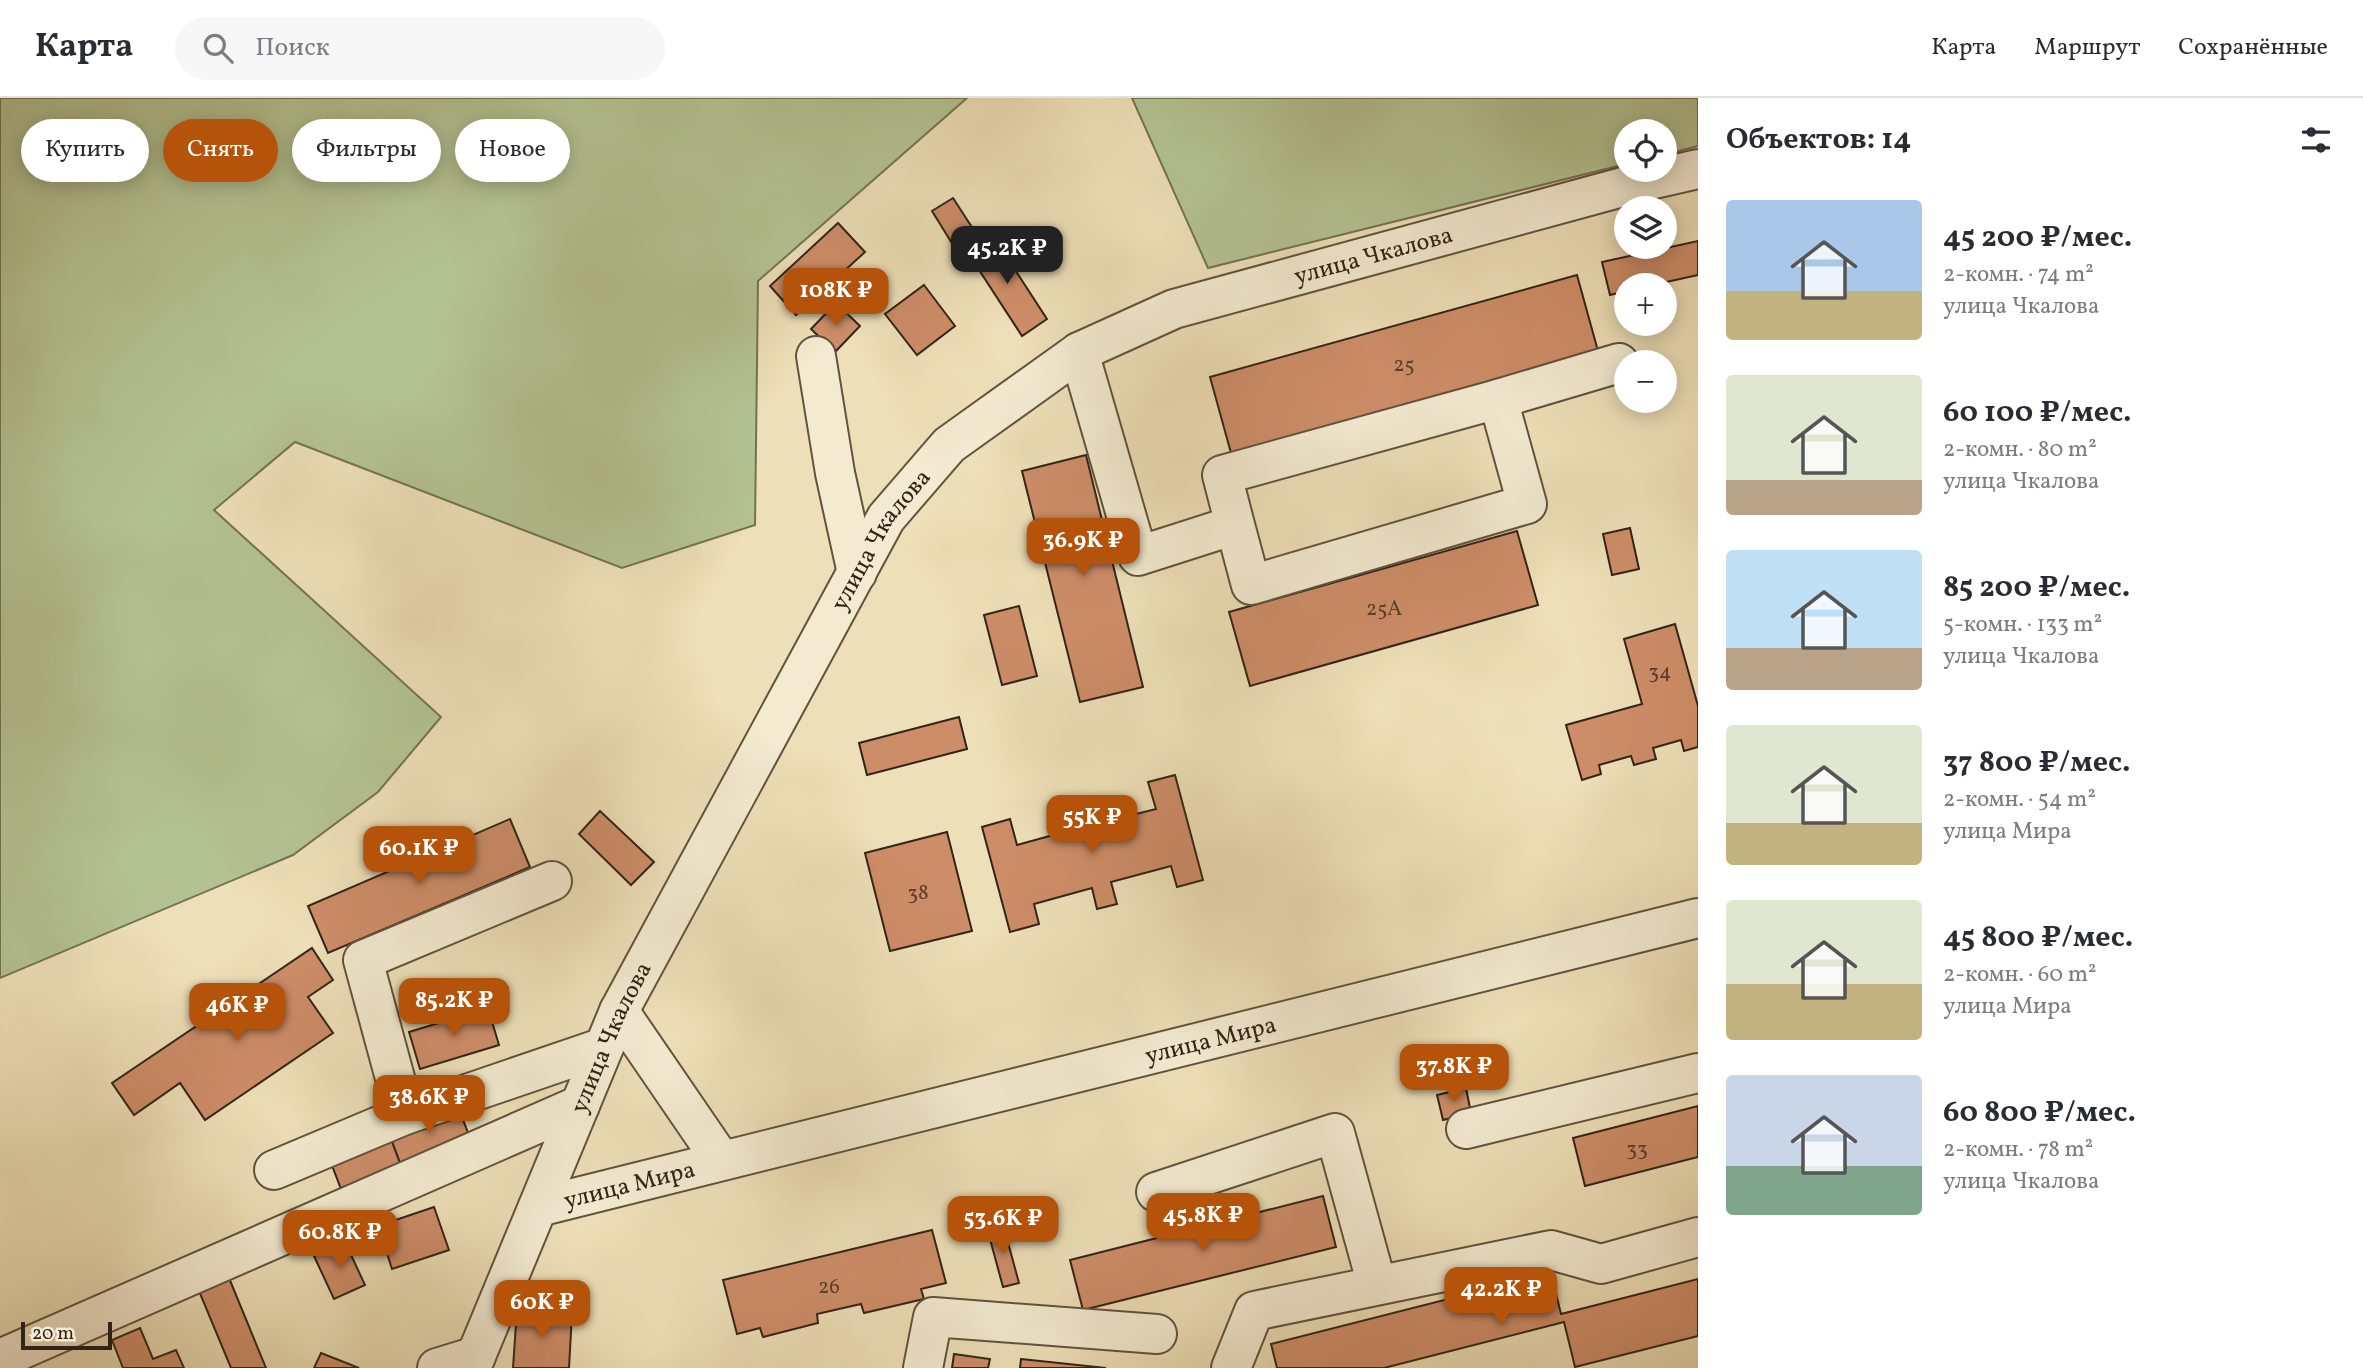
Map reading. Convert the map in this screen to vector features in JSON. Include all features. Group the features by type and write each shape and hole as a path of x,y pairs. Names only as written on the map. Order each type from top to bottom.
{"street":[{"name":"улица Чкалова","path":"473,1362 618,1012 886,518 949,445 1079,352 1174,309 1641,182 1698,169"},
{"path":"1079,352 1138,556 1235,525"},
{"path":"816,356 835,473 857,573"},
{"path":"1498,399 1527,504 1251,585 1222,475 1614,364"},
{"path":"405,1115 363,960 552,881"},
{"name":"улица Мира","path":"538,1206 1698,918"},
{"name":"улица Мира","path":"618,1012 721,1160"},
{"path":"274,1170 405,1115 604,1047"},
{"path":"1465,1129 1698,1073"},
{"path":"0,1359 580,1105"},
{"path":"1156,1192 1335,1133 1377,1286"},
{"path":"1231,1368 1255,1311 1551,1250 1601,1264 1698,1237"},
{"path":"923,1368 933,1317 1157,1335"},
{"path":"437,1368 473,1362"}],"green space":[{"path":"0,98 967,98 758,281 755,525 622,568 295,442 214,510 441,717 378,792 293,855 0,978"},
{"path":"1132,98 1698,98 1698,146 1677,152 1677,119 1614,119 1614,167 1208,268"}],"building":[{"path":"953,198 975,232 953,245 932,211"},
{"path":"838,223 865,252 796,315 770,286"},
{"path":"993,236 1047,319 1022,336 968,253"},
{"path":"1698,241 1698,275 1677,280 1677,273 1614,273 1614,294 1610,295 1602,262 1616,259 1677,259 1677,246"},
{"path":"1577,275 1598,351 1231,453 1210,377"},
{"path":"924,285 955,326 917,355 885,314"},
{"path":"836,303 860,326 835,352 811,329"},
{"path":"1086,455 1143,687 1080,702 1022,471"},
{"path":"1630,528 1639,569 1612,575 1603,534"},
{"path":"1517,531 1538,605 1250,686 1229,612"},
{"path":"1019,606 1037,676 1002,685 984,615"},
{"path":"1675,624 1698,706 1698,747 1684,751 1681,740 1653,748 1656,759 1634,765 1631,756 1599,765 1601,774 1582,780 1566,725 1642,704 1624,639"},
{"path":"959,717 967,749 867,775 859,743"},
{"path":"1175,775 1203,880 1177,887 1171,866 1111,882 1117,904 1097,909 1092,888 1034,904 1039,924 1010,932 982,827 1010,819 1017,845 1075,829 1068,804 1089,798 1096,824 1156,809 1148,782"},
{"path":"600,811 654,862 631,885 579,834"},
{"path":"510,819 530,867 328,953 308,906"},
{"path":"947,832 972,931 890,951 865,853"},
{"path":"312,948 333,980 308,997 333,1033 205,1120 180,1083 134,1115 112,1083"},
{"path":"488,1008 499,1045 420,1069 409,1032"},
{"path":"1466,1088 1471,1113 1443,1120 1437,1095"},
{"path":"457,1104 470,1138 401,1166 388,1131"},
{"path":"1698,1106 1698,1157 1585,1186 1573,1138"},
{"path":"388,1131 401,1166 341,1189 328,1155"},
{"path":"1323,1196 1336,1247 1083,1310 1070,1260"},
{"path":"434,1207 449,1250 392,1269 378,1226"},
{"path":"1003,1224 1019,1283 1003,1287 987,1228"},
{"path":"932,1230 946,1283 921,1289 924,1299 864,1313 861,1304 817,1314 818,1323 763,1337 760,1328 737,1334 723,1280"},
{"path":"345,1242 365,1285 334,1299 314,1256"},
{"path":"1551,1273 1561,1314 1698,1279 1698,1336 1575,1367 1564,1322 1384,1368 1277,1368 1271,1344"},
{"path":"229,1278 266,1368 231,1368 199,1291"},
{"path":"517,1309 572,1313 569,1368 513,1368"},
{"path":"140,1328 153,1359 176,1350 184,1368 123,1368 112,1340"},
{"path":"321,1353 359,1368 314,1368"},
{"path":"954,1354 990,1359 988,1368 952,1368"},
{"path":"1021,1359 1106,1368 1020,1368"}]}
